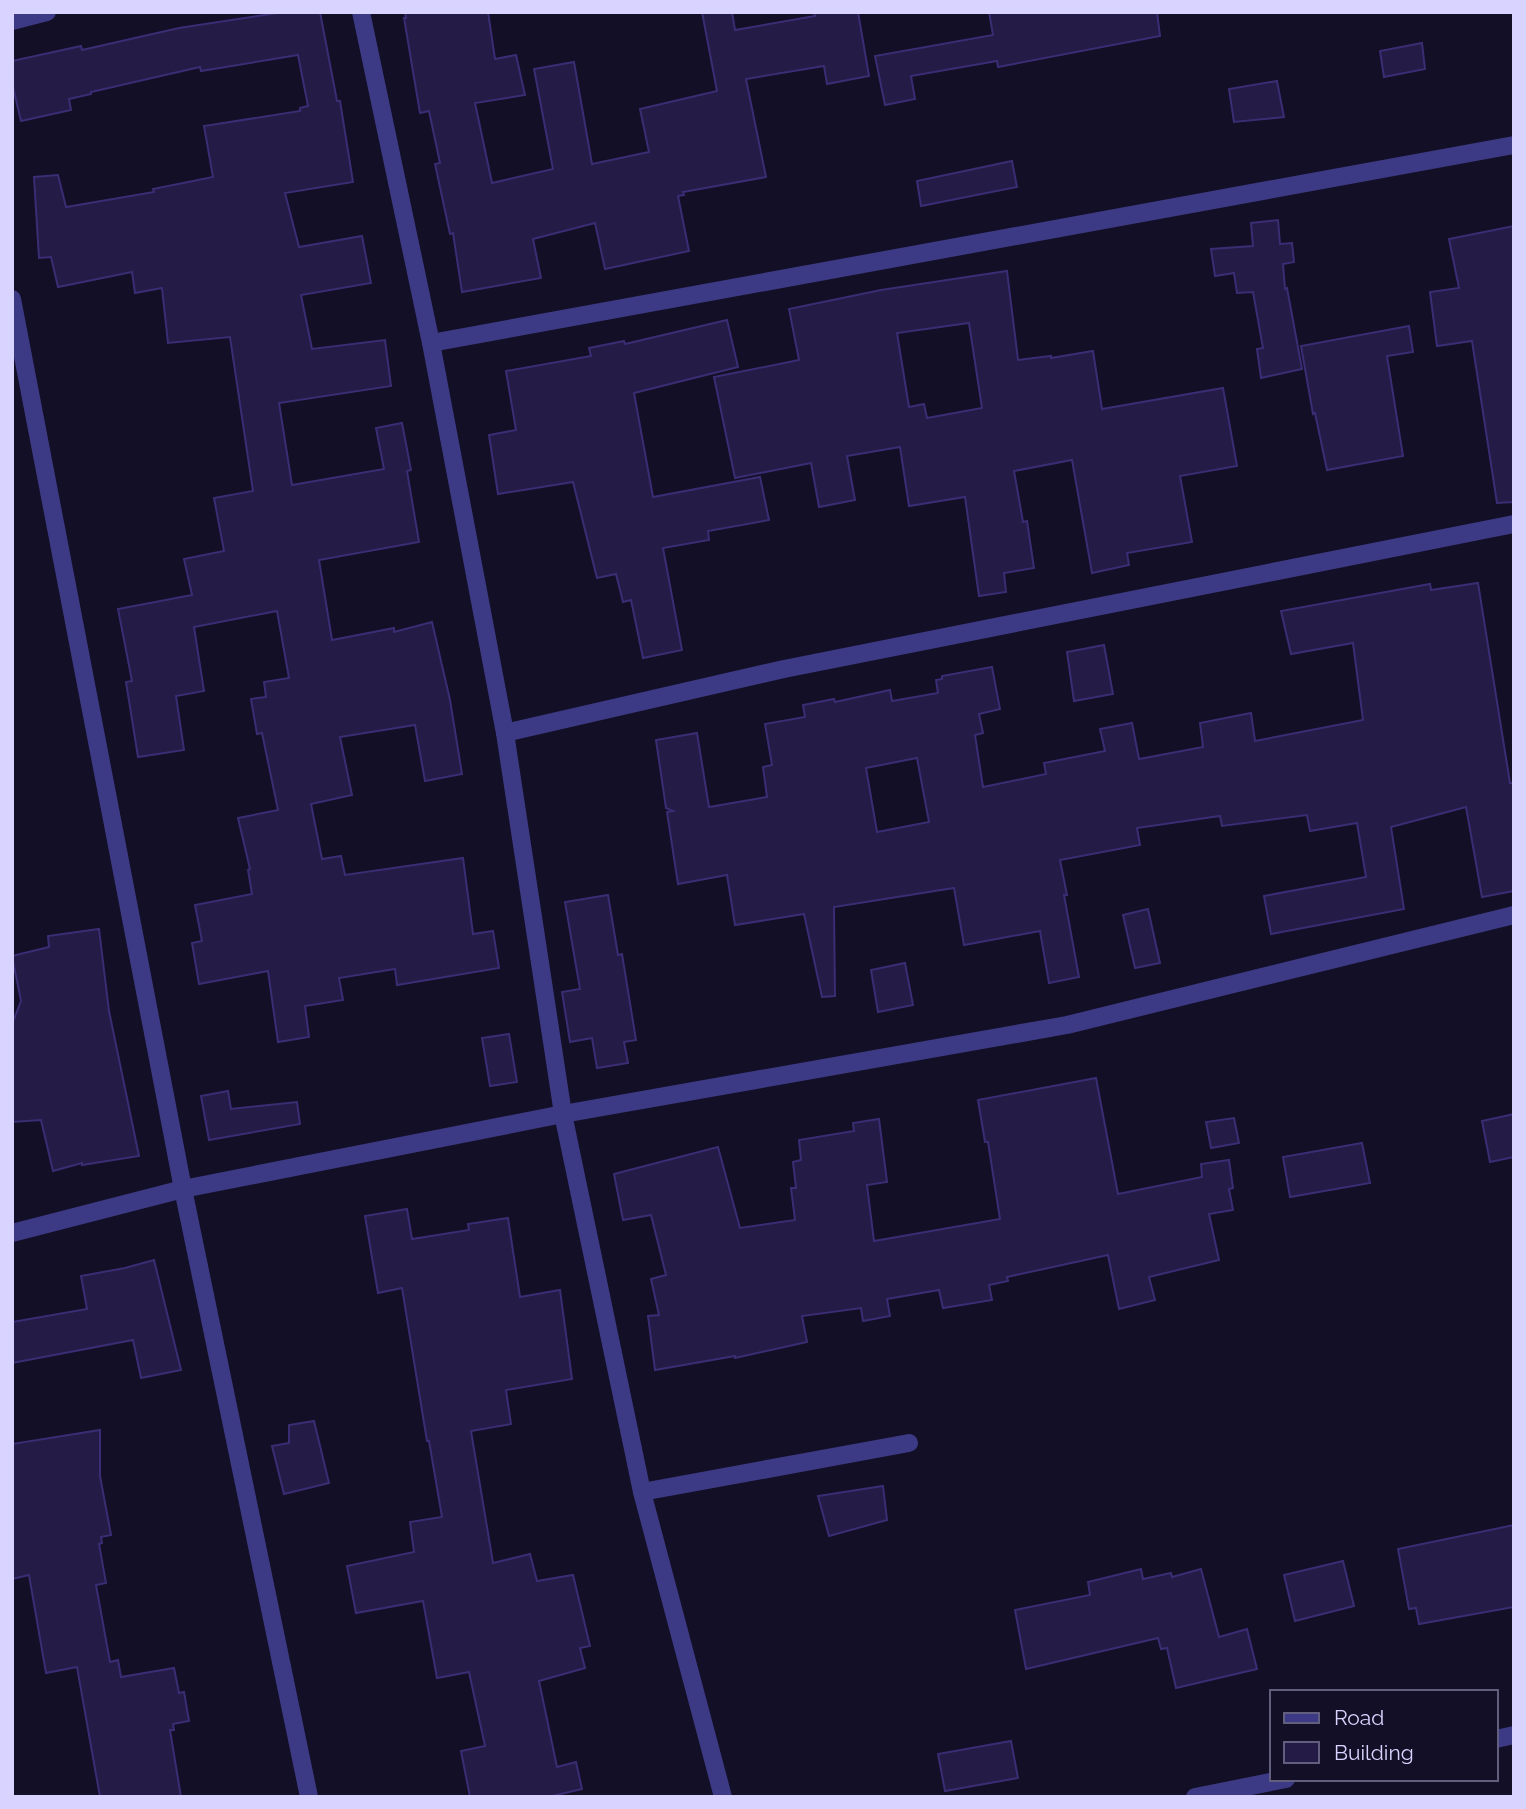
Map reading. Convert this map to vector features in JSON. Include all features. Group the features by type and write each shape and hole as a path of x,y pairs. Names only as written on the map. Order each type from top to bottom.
{"street":[{"path":"12,21 47,12"},
{"path":"361,12 431,343 505,733 563,1114 642,1492 723,1797"},
{"path":"431,343 1514,145"},
{"path":"12,299 183,1189 309,1797"},
{"path":"505,733 784,669 1514,524"},
{"path":"12,1233 183,1189 563,1114 1067,1024 1514,915"},
{"path":"642,1492 909,1443"},
{"path":"1195,1797 1276,1781"}],"building":[{"path":"284,12 320,12 337,101 340,101 353,182 285,193 299,247 362,236 371,283 301,295 312,349 385,340 391,386 279,403 292,485 384,469 376,428 402,423 411,470 407,471 419,542 319,560 332,640 394,628 394,632 432,622 450,700 462,774 425,781 415,725 340,737 352,795 311,804 322,859 341,856 345,875 463,858 473,934 493,931 499,968 397,985 395,969 339,978 343,1000 305,1006 309,1037 278,1042 268,971 199,984 192,943 202,941 195,905 252,894 250,869 238,818 278,810 262,733 257,734 251,699 266,697 264,682 289,678 277,611 194,627 204,691 176,696 184,750 138,757 126,682 132,681 118,609 192,595 184,559 224,551 214,498 253,491 230,337 168,343 162,288 135,293 132,272 58,287 51,257 39,258 34,177 58,175 66,207 154,192 153,189 213,177 204,126 300,111 300,108 308,106 298,55 201,71 200,67 91,92 69,99 71,110 21,121 12,83 12,61 81,46 82,50 179,28"},
{"path":"405,12 488,12 495,59 516,55 525,95 475,103 492,183 553,169 534,69 574,62 592,164 649,152 640,109 717,91 702,12 732,12 735,30 815,16 814,12 858,12 869,76 827,84 824,66 746,79 766,177 683,192 684,195 678,196 689,251 605,269 595,223 533,239 541,278 462,292 453,233 450,234 435,164 440,163 429,111 420,113"},
{"path":"989,12 1157,12 1160,36 998,67 997,61 911,76 915,99 885,105 875,56 993,35"},
{"path":"1422,43 1425,69 1384,77 1380,51"},
{"path":"1277,81 1284,117 1234,122 1229,89"},
{"path":"1012,161 1017,187 921,206 917,181"},
{"path":"1278,220 1280,244 1292,243 1294,262 1283,264 1285,289 1287,288 1302,369 1261,378 1257,349 1263,348 1253,292 1237,293 1234,273 1215,276 1211,249 1253,246 1251,223"},
{"path":"1514,226 1514,502 1497,503 1472,341 1437,346 1430,292 1459,288 1449,239"},
{"path":"1007,271 1018,360 1093,351 1102,409 1223,388 1237,466 1180,476 1192,542 1127,553 1129,565 1092,573 1072,460 1014,471 1023,522 1027,521 1034,568 1004,573 1006,592 979,596 965,497 909,506 900,447 847,456 855,500 819,507 811,463 735,478 714,377 799,360 789,309 881,290","holes":["969,323 982,408 927,418 924,404 909,407 897,333"]},
{"path":"727,320 738,367 634,393 653,497 760,477 769,520 708,531 709,540 663,548 682,650 643,658 631,600 623,602 616,574 597,578 573,482 498,494 489,435 516,430 506,371 591,356 589,348 624,341 625,344"},
{"path":"1409,326 1413,352 1387,356 1403,456 1327,470 1315,413 1313,414 1301,346"},
{"path":"1478,583 1510,783 1514,783 1514,891 1482,897 1466,807 1391,827 1404,909 1271,934 1264,896 1366,877 1357,823 1310,831 1307,815 1222,826 1220,816 1137,828 1140,845 1060,860 1079,977 1049,983 1040,931 964,945 954,888 834,907 835,996 822,997 804,914 735,925 727,875 678,884 667,812 673,811 666,808 656,740 697,733 709,807 767,797 763,767 772,765 765,724 805,717 803,705 834,699 835,702 890,690 892,701 938,693 936,680 942,679 942,676 992,667 1000,709 979,714 983,733 975,735 983,787 1046,774 1044,763 1105,751 1100,729 1132,723 1139,759 1203,747 1200,723 1251,713 1255,741 1363,720 1353,643 1291,654 1281,611 1430,584 1431,590","holes":["917,758 929,822 877,832 866,768"]},
{"path":"1104,645 1113,694 1074,701 1067,652"},
{"path":"608,895 618,955 622,954 636,1040 624,1042 628,1063 597,1068 592,1038 570,1042 562,992 580,989 565,902"},
{"path":"1148,909 1160,963 1135,968 1123,915"},
{"path":"99,929 109,1011 139,1156 82,1163 53,1171 41,1120 12,1122 12,1024 21,1001 12,956 49,947 48,936"},
{"path":"905,963 913,1005 878,1012 871,970"},
{"path":"509,1034 517,1082 490,1086 482,1038"},
{"path":"1096,1078 1118,1194 1202,1177 1201,1164 1229,1160 1233,1188 1229,1189 1233,1210 1209,1214 1219,1260 1149,1277 1155,1300 1119,1309 1108,1255 1007,1277 1008,1281 989,1285 992,1300 943,1308 939,1290 887,1299 890,1316 863,1321 861,1308 802,1316 807,1342 735,1358 655,1370 648,1316 659,1315 651,1279 666,1275 651,1215 623,1220 614,1174 718,1147 740,1228 795,1220 791,1188 796,1188 793,1162 801,1160 799,1140 854,1131 853,1123 879,1119 887,1182 867,1185 874,1241 1000,1219 988,1142 985,1142 978,1100"},
{"path":"228,1091 231,1109 297,1102 300,1124 209,1140 201,1096"},
{"path":"1514,1114 1514,1157 1490,1162 1482,1121"},
{"path":"1234,1118 1239,1143 1211,1148 1206,1122"},
{"path":"1362,1143 1370,1183 1290,1197 1283,1157"},
{"path":"407,1209 412,1239 469,1230 468,1224 508,1218 520,1297 560,1290 572,1379 506,1390 511,1424 471,1431 493,1563 530,1554 537,1581 573,1575 590,1646 580,1648 585,1668 539,1681 557,1767 576,1762 582,1789 548,1797 470,1797 461,1751 485,1746 469,1672 437,1678 423,1601 356,1613 347,1566 414,1552 410,1522 442,1517 402,1288 378,1293 365,1216"},
{"path":"154,1260 181,1370 141,1378 133,1340 12,1363 12,1322 87,1309 81,1276"},
{"path":"314,1421 329,1483 284,1494 272,1446 289,1443 289,1425"},
{"path":"100,1430 100,1476 111,1535 101,1537 102,1543 99,1544 106,1583 96,1585 110,1662 118,1660 121,1677 174,1668 179,1693 184,1692 189,1721 173,1724 174,1730 170,1730 181,1797 100,1797 77,1667 46,1673 29,1575 12,1579 12,1444"},
{"path":"883,1486 887,1520 829,1536 818,1496"},
{"path":"1514,1525 1514,1607 1419,1624 1416,1608 1409,1609 1398,1549"},
{"path":"1343,1561 1354,1606 1295,1621 1284,1575"},
{"path":"1141,1569 1143,1579 1171,1573 1172,1577 1201,1569 1219,1637 1247,1629 1257,1669 1176,1688 1167,1648 1161,1649 1158,1638 1026,1669 1015,1610 1090,1595 1088,1582"},
{"path":"1011,1741 1018,1778 945,1791 938,1754"}]}
